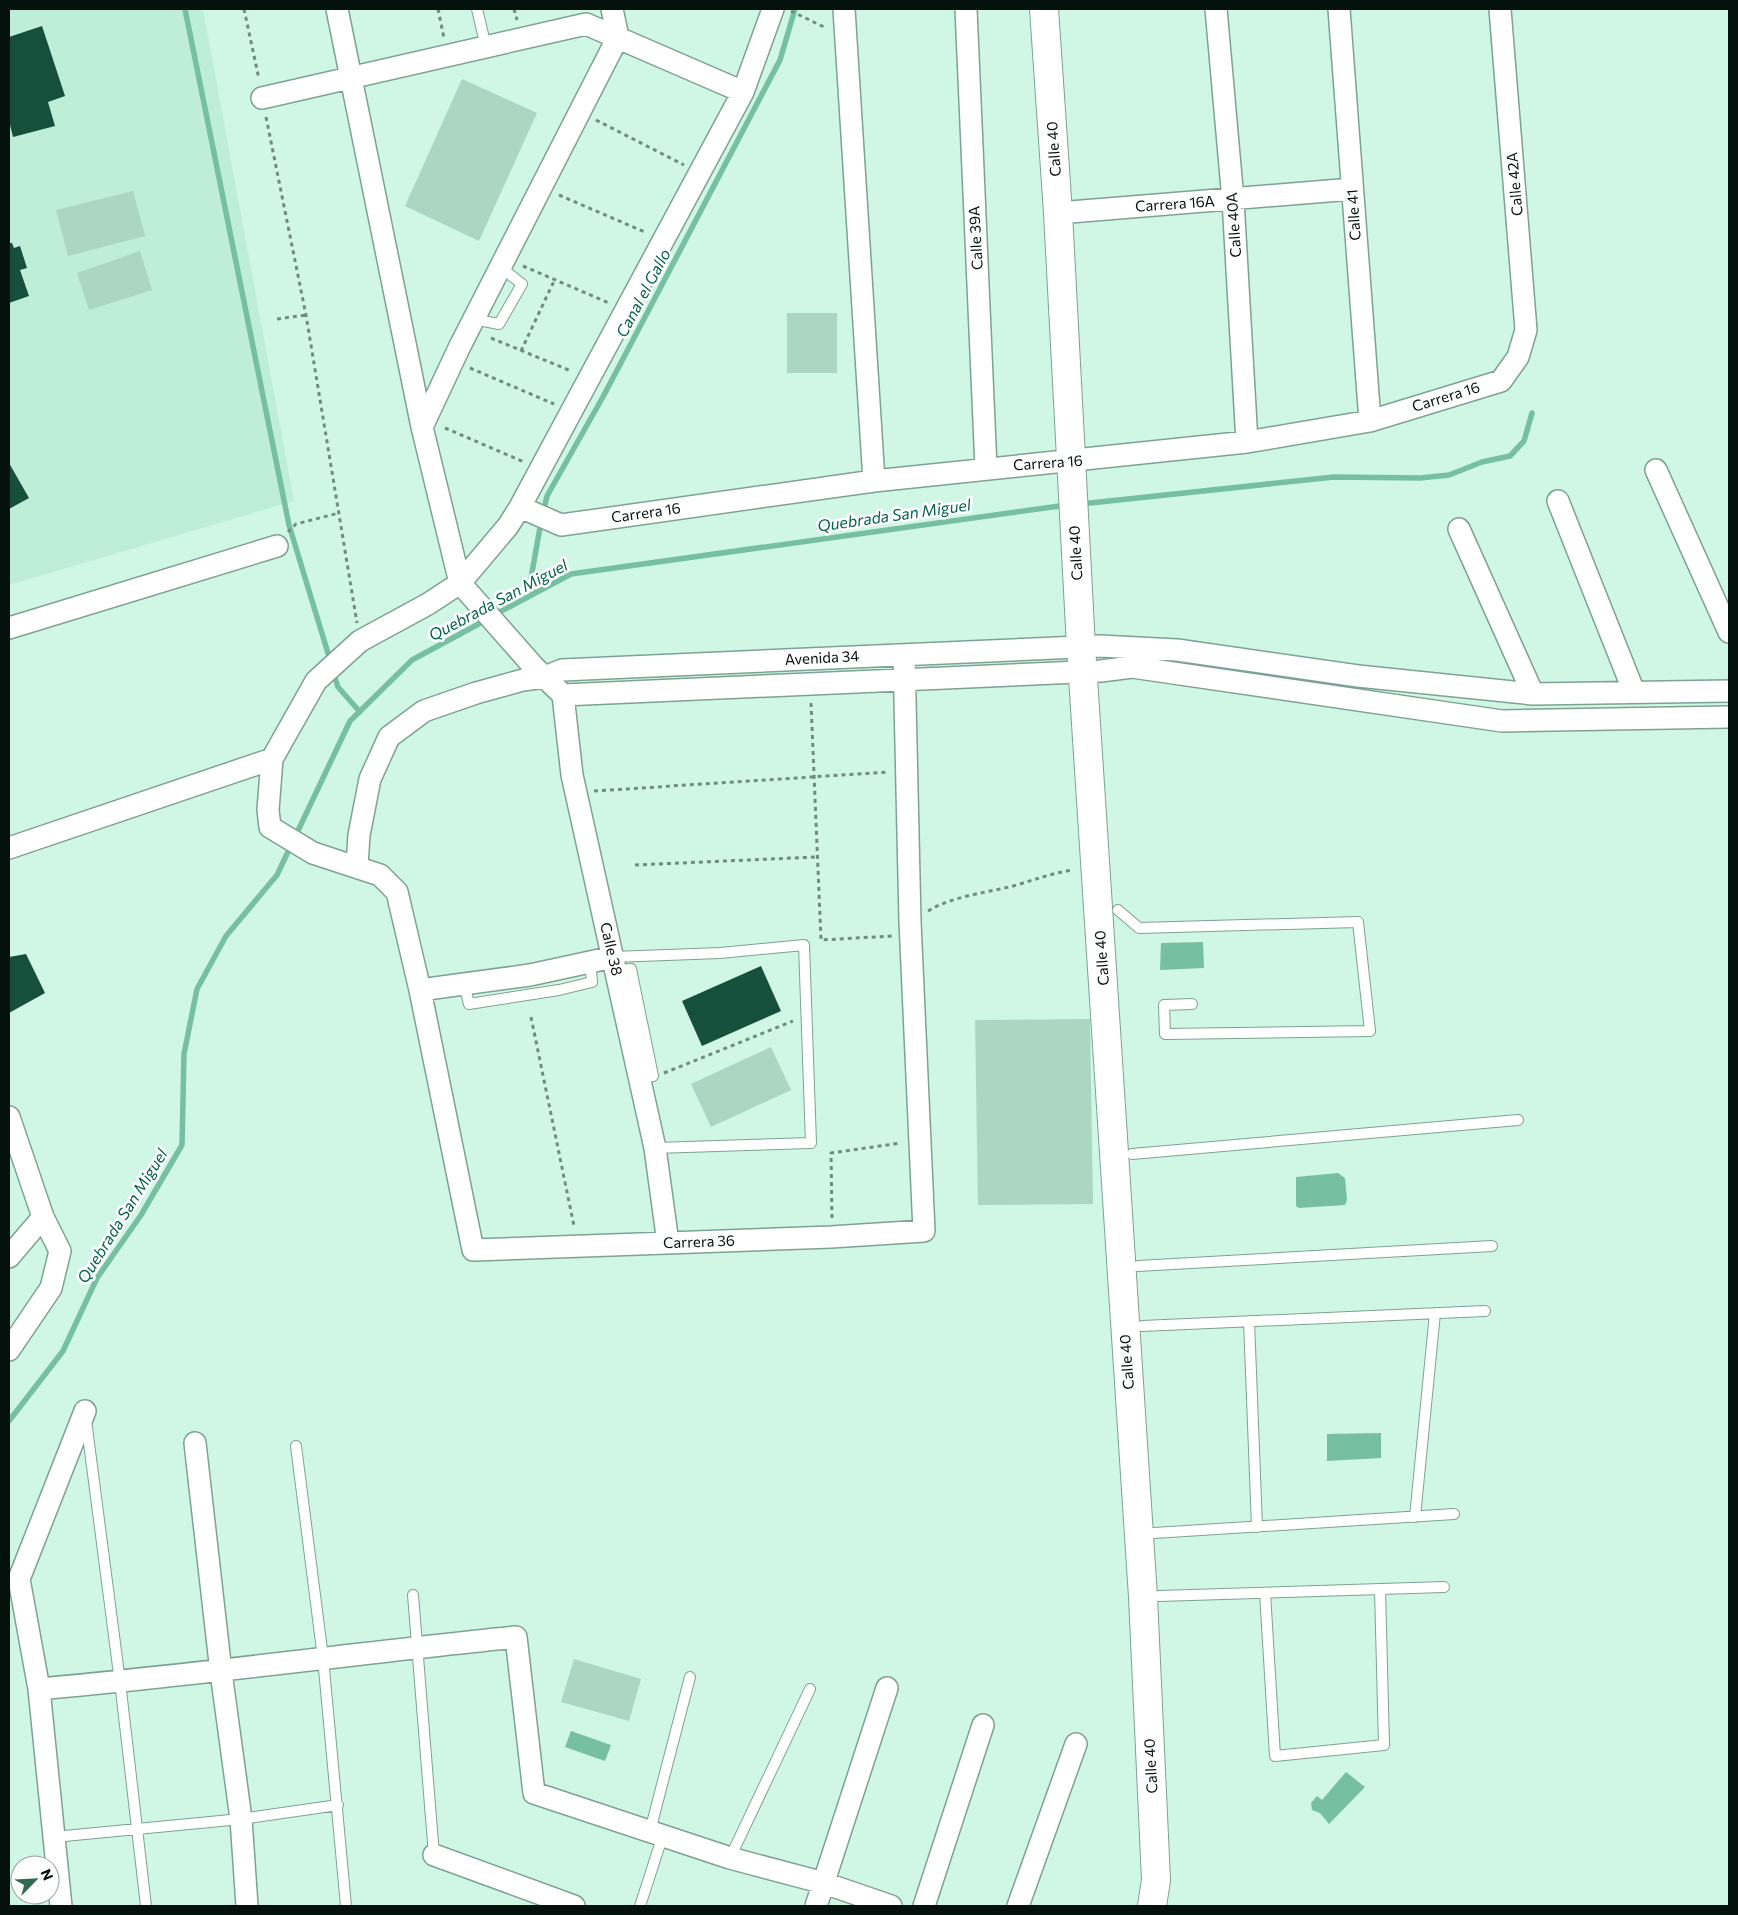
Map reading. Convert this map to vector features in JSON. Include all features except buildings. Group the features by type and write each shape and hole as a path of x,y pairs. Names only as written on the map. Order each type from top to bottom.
{"main road":[{"name":"Calle 40","path":"1044,9 1067,212"},
{"name":"Calle 40","path":"1062,9 1067,212 1084,536 1133,1327 1172,1880 1168,1906"},
{"name":"Calle 40","path":"1118,1070 1132,1154 1130,1267"},
{"name":"Calle 40","path":"1133,1327 1154,1534 1151,1596 1156,1880 1152,1906"}],"street":[{"path":"337,9 422,427 464,588 539,672 563,695"},
{"path":"422,427 478,327 618,37 612,9"},
{"path":"614,964 590,961 530,975 420,990 396,892 380,875 313,853 270,827 268,810 272,759 320,678 357,643 428,604 464,588 508,526 527,510 743,92 773,9"},
{"path":"844,9 874,481"},
{"name":"Calle 39A","path":"966,9 986,468"},
{"name":"Calle 40A","path":"1216,9 1233,200 1247,442"},
{"name":"Calle 41","path":"1339,9 1370,420"},
{"name":"Calle 42A","path":"1500,9 1526,330 1518,357"},
{"path":"262,98 586,24 743,92"},
{"name":"Carrera 16A","path":"1067,212 1352,189"},
{"name":"Carrera 16","path":"527,510 561,525 874,481 986,468 1081,468 1247,442 1370,420 1501,381 1518,357"},
{"path":"1656,470 1729,632"},
{"path":"1558,501 1634,692"},
{"path":"1459,530 1533,694"},
{"path":"9,628 277,546"},
{"path":"1092,659 1177,650 1358,676 1533,694 1729,691"},
{"path":"904,655 906,929"},
{"name":"Avenida 34","path":"357,866 359,835 370,779 389,737 424,711 476,693 523,680 539,672 904,655 1092,659"},
{"path":"1092,659 1132,667 1502,721 1729,718"},
{"name":"Avenida 34","path":"563,695 903,679 1092,659"},
{"name":"Calle 38","path":"563,695 572,775 655,1148 668,1243"},
{"path":"9,848 272,759"},
{"name":"Carrera 36","path":"420,990 473,1250 831,1237 924,1231 906,929"},
{"path":"9,1117 43,1217 60,1251 51,1288 9,1350"},
{"path":"9,1257 43,1217"},
{"path":"61,1906 39,1689 19,1579 85,1411"},
{"path":"196,1443 221,1672 240,1820 247,1906"},
{"path":"39,1689 221,1672 323,1658 516,1637 534,1793 730,1858 824,1883 891,1906"},
{"path":"816,1906 887,1688"},
{"path":"924,1906 983,1725"},
{"path":"1018,1906 1076,1744"},
{"path":"434,1855 574,1906"}],"lane":[{"path":"477,9 486,46"},
{"path":"1108,910 1139,928 1358,922 1370,1031 1164,1034 1164,1005 1192,1004"},
{"path":"614,964 804,945 811,1143 655,1148"},
{"path":"1132,1154 1518,1120"},
{"path":"1130,1267 1492,1246"},
{"path":"1133,1327 1485,1311"},
{"path":"1415,1517 1435,1313"},
{"path":"1249,1321 1257,1527"},
{"path":"85,1411 120,1682 146,1906"},
{"path":"296,1446 323,1658 346,1906"},
{"path":"1154,1534 1454,1514"},
{"path":"1151,1596 1444,1587"},
{"path":"1265,1593 1275,1756 1384,1745 1380,1590"},
{"path":"412,1595 434,1855"},
{"path":"640,1906 690,1677"},
{"path":"730,1858 810,1689"},
{"path":"54,1837 240,1820 338,1805"}],"path":[{"path":"244,9 306,315 339,513 357,643"},
{"path":"438,9 445,42"},
{"path":"514,9 517,24"},
{"path":"786,9 829,29"},
{"path":"589,116 687,166"},
{"path":"551,192 652,236"},
{"path":"508,264 555,280 617,306"},
{"path":"521,351 555,280"},
{"path":"277,319 306,315"},
{"path":"478,327 521,351 578,374"},
{"path":"469,368 560,406"},
{"path":"444,428 529,464"},
{"path":"296,524 339,513"},
{"path":"811,702 821,940 906,929 940,904 1016,885 1052,873 1106,867"},
{"path":"591,791 895,772"},
{"path":"635,865 817,857"},
{"path":"531,1018 574,1226"},
{"path":"663,1073 794,1021"},
{"path":"832,1226 831,1153 909,1142"}],"shaded area":[{"path":"9,9 203,9 294,501 9,585"},
{"path":"462,79 537,113 479,241 405,206"},
{"path":"133,191 145,236 68,256 56,210"},
{"path":"140,251 152,290 89,310 77,273"},
{"path":"787,313 837,313 837,373 787,373"},
{"path":"1203,942 1204,968 1160,970 1161,943"},
{"path":"1090,1019 1093,1204 978,1205 975,1020"},
{"path":"771,1047 791,1090 711,1127 691,1084"},
{"path":"1338,1173 1345,1178 1347,1200 1345,1205 1299,1208 1296,1206 1296,1177"},
{"path":"1381,1433 1381,1458 1327,1461 1327,1434"},
{"path":"574,1659 641,1679 629,1721 561,1702"},
{"path":"571,1731 611,1745 605,1761 565,1747"},
{"path":"1346,1772 1365,1787 1329,1824 1320,1813 1312,1810 1311,1803 1317,1796 1322,1800"}],"waterway":[{"path":"185,9 289,525 331,663"},
{"name":"Canal el Gallo","path":"543,513 547,496 604,395 780,60 795,9"},
{"name":"Quebrada San Miguel","path":"1081,504 1334,477 1420,478 1449,475 1482,462 1510,456 1524,441 1532,413"},
{"name":"Quebrada San Miguel","path":"494,615 571,574 1067,505"},
{"name":"Canal el Gallo","path":"533,594 531,578 541,522"},
{"name":"Quebrada San Miguel","path":"9,1421 63,1351 97,1278 141,1215 182,1145 184,1054 197,989 226,936 277,875 350,721 412,660 486,620"},
{"path":"333,672 338,687 360,712"}]}
